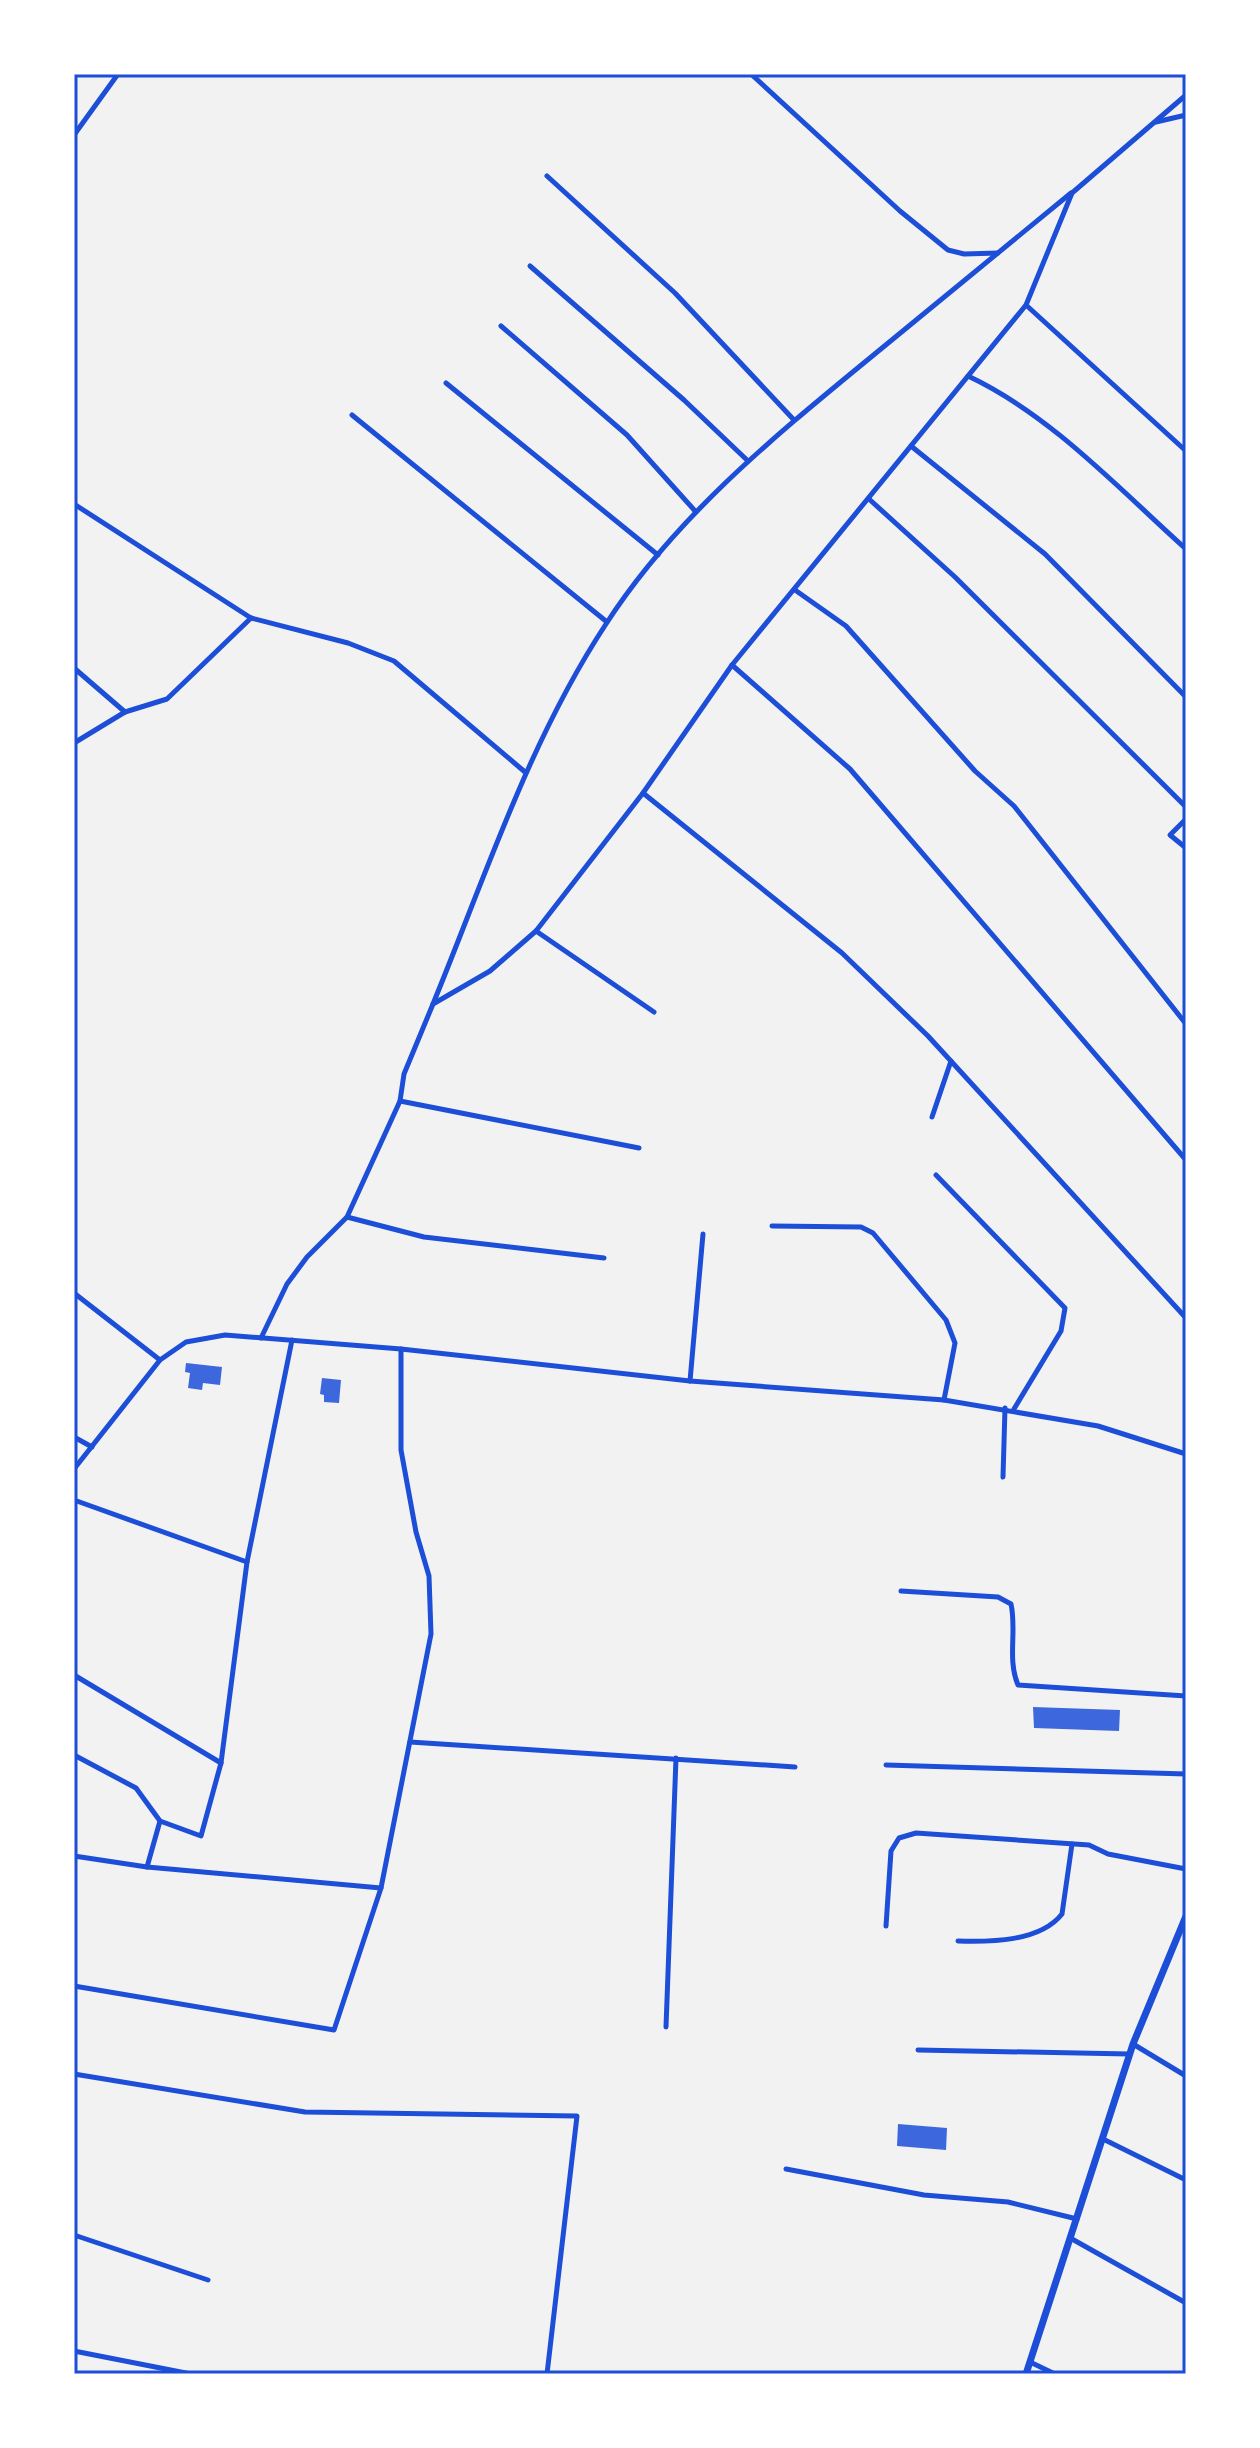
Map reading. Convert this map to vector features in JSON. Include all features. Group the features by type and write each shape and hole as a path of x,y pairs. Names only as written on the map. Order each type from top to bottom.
{"street":[{"path":"74,135 118,74"},
{"path":"751,74 900,211 948,250 964,254 999,252"},
{"path":"261,1338 287,1284 307,1257 347,1217 400,1101 404,1074 525,772 568,686 607,622 658,555 748,461 1186,95"},
{"path":"1154,122 1186,115"},
{"path":"547,176 675,293 794,420"},
{"path":"433,1004 490,971 536,931 643,793 732,665 1026,305 1072,193"},
{"path":"530,266 684,400 748,461"},
{"path":"1026,305 1186,451"},
{"path":"501,326 627,435 696,512"},
{"path":"968,376 995,389 1088,459 1186,549"},
{"path":"446,383 658,555"},
{"path":"352,415 607,622"},
{"path":"911,446 1045,554 1186,697"},
{"path":"869,499 955,577 1186,807"},
{"path":"74,504 251,618 348,643 394,661 525,772"},
{"path":"795,590 846,626 975,771 1014,806 1186,1024"},
{"path":"74,743 125,712 167,699 251,618"},
{"path":"732,665 850,769 1186,1160"},
{"path":"74,668 125,712"},
{"path":"643,793 842,953 951,1061 1186,1318"},
{"path":"1186,819 1170,835 1186,848"},
{"path":"536,931 654,1012"},
{"path":"932,1117 951,1061"},
{"path":"400,1101 639,1148"},
{"path":"936,1175 1065,1308 1061,1331 1014,1409"},
{"path":"347,1217 424,1237 604,1258"},
{"path":"772,1226 861,1227 873,1233 946,1320 955,1343 944,1400"},
{"path":"690,1381 703,1234"},
{"path":"74,1293 160,1360"},
{"path":"74,1469 160,1360 186,1342 202,1337 261,1338 401,1349 690,1381 944,1400 1014,1409 1098,1426 1186,1454"},
{"path":"74,1755 136,1788 160,1821 201,1836 221,1763 247,1562 292,1340"},
{"path":"74,1986 334,2030 381,1888 431,1634 429,1576 416,1532 401,1450 401,1349"},
{"path":"1003,1477 1005,1408"},
{"path":"74,1437 92,1447"},
{"path":"74,1500 247,1562"},
{"path":"901,1591 998,1597 1011,1604 1015,1620 1012,1671 1018,1685 1186,1696"},
{"path":"74,1675 221,1763"},
{"path":"410,1742 795,1767"},
{"path":"666,2027 676,1758"},
{"path":"886,1765 1186,1774"},
{"path":"147,1867 160,1821"},
{"path":"886,1926 891,1851 899,1838 916,1833 1089,1845 1108,1854 1186,1869"},
{"path":"958,1941 992,1942 1023,1936 1056,1922 1062,1914 1072,1844"},
{"path":"74,1856 147,1867 381,1888"},
{"path":"1026,2374 1072,2239 1129,2054 1186,1916"},
{"path":"1176,1938 1186,1945"},
{"path":"1133,2044 1186,2076"},
{"path":"918,2050 1129,2054"},
{"path":"74,2074 305,2112 577,2116 547,2374"},
{"path":"1103,2139 1186,2180"},
{"path":"786,2169 924,2195 1008,2202 1078,2220"},
{"path":"74,2235 208,2280"},
{"path":"1072,2239 1186,2303"},
{"path":"74,2351 191,2374"},
{"path":"1030,2362 1055,2374"}],"building":[{"path":"186,1363 222,1367 220,1385 203,1383 202,1390 188,1388 190,1373 185,1372"},
{"path":"322,1378 341,1380 339,1403 324,1402 324,1395 320,1394"},
{"path":"1033,1707 1120,1710 1119,1731 1034,1728"},
{"path":"898,2124 947,2128 946,2150 897,2146"}]}
